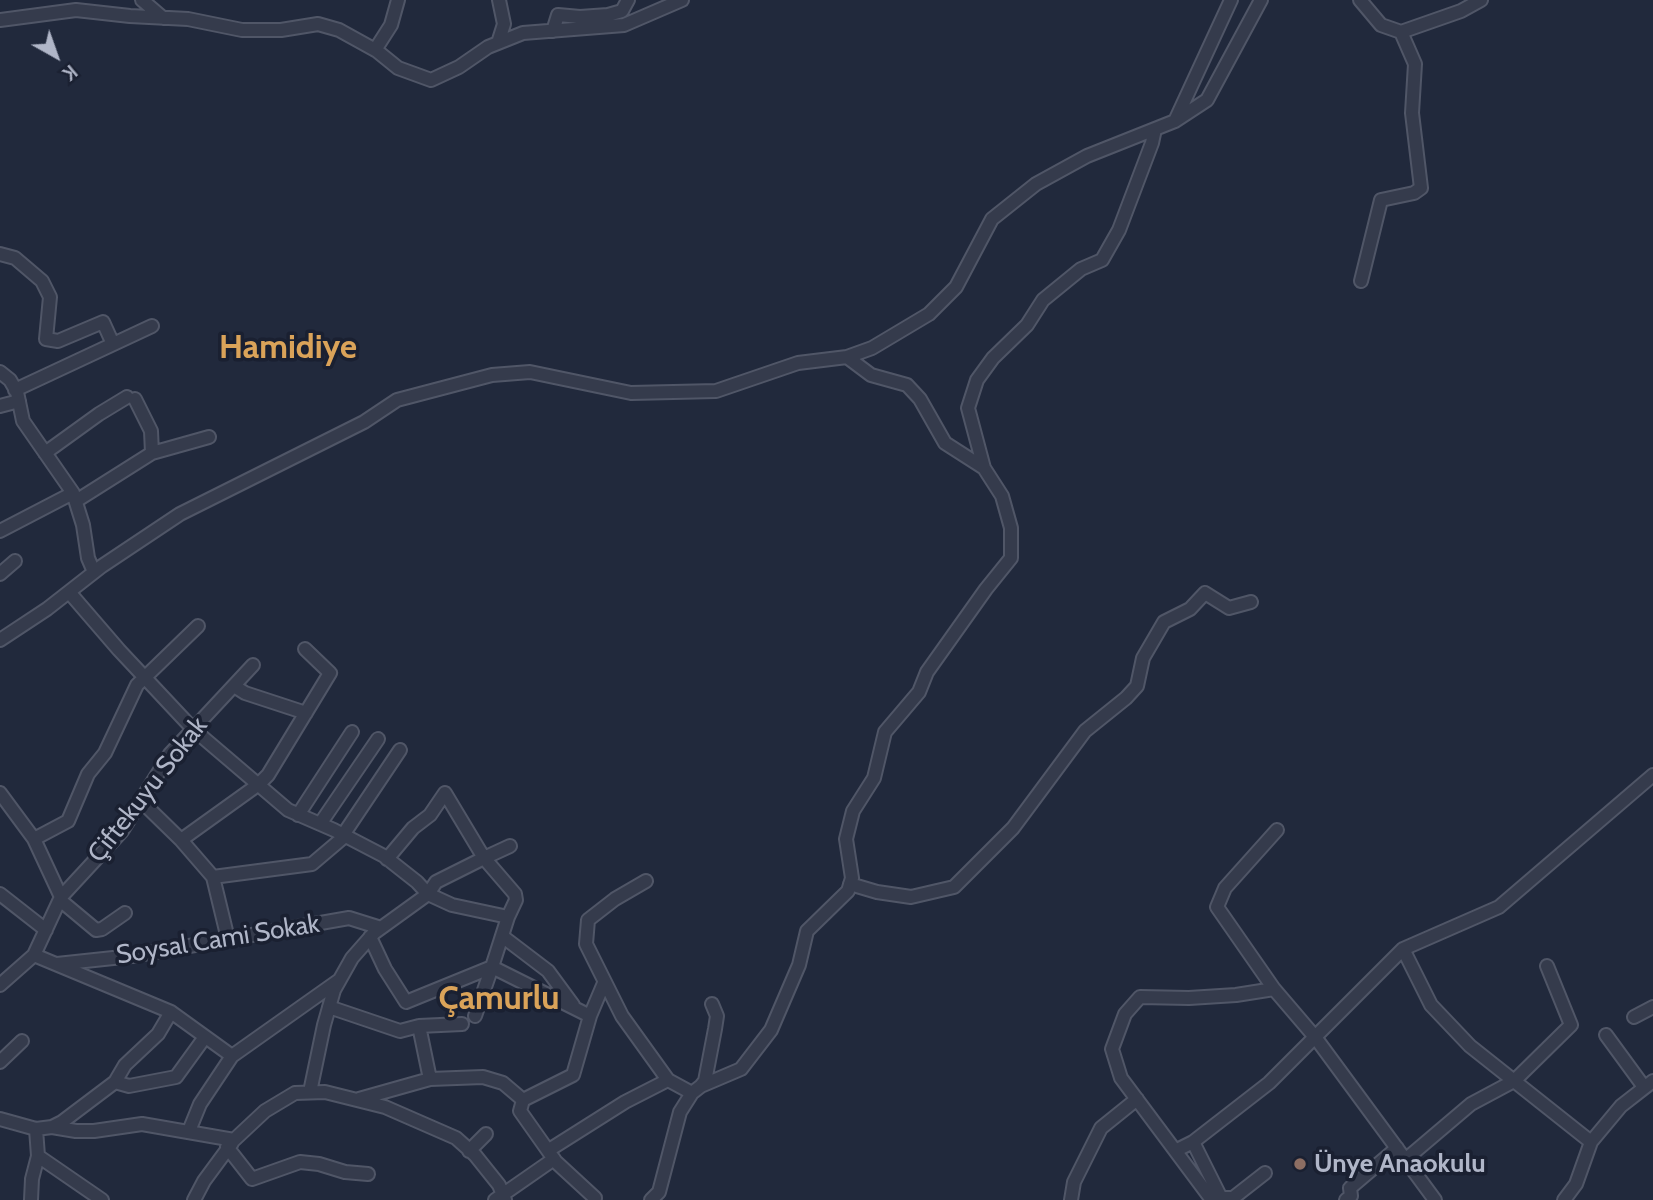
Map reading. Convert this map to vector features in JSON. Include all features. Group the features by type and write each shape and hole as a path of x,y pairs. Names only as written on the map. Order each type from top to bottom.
{"street":[{"path":"142,0 163,18"},
{"path":"375,50 391,25 398,0"},
{"path":"498,43 505,24 499,0"},
{"path":"553,31 558,15 608,15 622,11 628,0"},
{"path":"0,20 76,10 188,19 242,30 281,30 318,24 340,30 375,50 398,68 430,80 459,67 488,47 523,33 624,25 682,0"},
{"path":"1175,121 1231,0"},
{"path":"0,640 180,514 364,422 397,400 492,375 530,372 631,393 716,391 798,363 847,356 872,348 929,314 956,287 992,219 1036,184 1087,156 1175,121 1207,100 1261,0"},
{"path":"1360,0 1381,25 1401,32 1461,11 1481,0"},
{"path":"1361,281 1381,200 1414,193 1421,188 1412,113 1415,64 1401,32"},
{"path":"646,881 588,920 586,944 622,1016 668,1080 697,1089 741,1069 771,1030 800,965 807,931 848,891 852,878 846,839 853,811 874,778 885,732 919,692 927,672 1011,558 1011,528 1002,496 984,468 968,408 977,380 993,358 1027,325 1044,300 1081,269 1102,260 1119,230 1155,129"},
{"path":"0,254 15,257 42,281 50,297 46,339 58,341 103,322 113,344"},
{"path":"0,405 152,326"},
{"path":"847,356 871,374 907,385 920,399 945,443 984,468"},
{"path":"0,372 10,380 17,395 23,421 74,497 83,524 88,558 94,572"},
{"path":"44,453 99,414 131,398 151,431 152,453"},
{"path":"0,531 74,497 152,453 209,437"},
{"path":"0,574 15,561"},
{"path":"69,592 193,729 288,810 344,835 387,859 428,894 452,905 508,916"},
{"path":"850,884 877,892 912,897 954,887 1013,828 1085,731 1137,686 1143,658 1164,622 1190,609 1205,593 1229,608 1251,602"},
{"path":"34,839 68,821 88,774 105,753 137,685 198,626"},
{"path":"181,840 260,784 268,775 330,673 305,649"},
{"name":"Çiftekuyu Sokak","path":"0,985 34,955 61,898 122,831 158,771 253,665"},
{"path":"234,686 245,693 306,713"},
{"path":"298,815 352,732"},
{"path":"320,824 378,739"},
{"path":"213,877 312,864 344,835 400,750"},
{"path":"1177,1150 1193,1142 1269,1083 1403,949 1499,907 1653,775"},
{"path":"0,793 34,839 61,898 96,930 102,929 125,913"},
{"path":"387,859 413,828 430,815 445,793 484,858 515,894 516,900 508,916 475,1016"},
{"path":"141,801 181,840 213,877 228,939"},
{"path":"1277,830 1225,888 1217,907 1274,989 1315,1037 1435,1200"},
{"path":"310,1093 329,1007 352,958 370,937 428,894 436,882 510,846"},
{"path":"0,894 46,930"},
{"name":"Soysal Cami Sokak","path":"53,964 132,956 349,918 381,928"},
{"path":"502,936 548,971 575,1009"},
{"path":"370,937 385,969 406,1002 492,967 590,1016"},
{"path":"1403,949 1431,1005 1470,1046 1591,1142"},
{"path":"34,955 171,1012 232,1056"},
{"path":"1405,1160 1471,1104 1514,1081 1571,1025 1547,967"},
{"path":"189,1131 200,1104 232,1056 340,980"},
{"path":"595,1199 552,1154 520,1111 523,1100 573,1075 590,1016 604,983"},
{"path":"1216,1199 1121,1078 1112,1049 1125,1014 1140,997 1189,998 1274,989"},
{"path":"651,1200 659,1192 680,1112 705,1081 717,1016 712,1004"},
{"path":"329,1007 400,1031 419,1026 462,1024"},
{"path":"1634,1017 1653,1007"},
{"path":"52,1127 115,1082 125,1065 158,1034 171,1012"},
{"path":"419,1026 430,1079"},
{"path":"1564,1200 1576,1184 1591,1142 1621,1106 1649,1084 1606,1035"},
{"path":"115,1082 129,1086 176,1077 205,1037"},
{"path":"0,1062 22,1041"},
{"path":"358,1099 430,1079 483,1077 503,1083 523,1100"},
{"path":"501,1198 552,1154 615,1108 668,1080"},
{"path":"87,1103 92,1090"},
{"path":"194,1200 204,1181 231,1144 265,1111 295,1093 325,1092 385,1107 456,1138 499,1185 501,1198"},
{"path":"1071,1200 1074,1182 1101,1128 1137,1098"},
{"path":"0,1119 36,1129 52,1127 94,1131 142,1124 189,1131 231,1144 252,1180 300,1162 368,1174"},
{"path":"31,1200 32,1179 38,1156 36,1129"},
{"path":"469,1150 486,1134"},
{"path":"1193,1142 1216,1199"},
{"path":"1346,1200 1351,1196 1350,1188 1397,1148"},
{"path":"38,1156 102,1200"},
{"path":"1216,1199 1233,1198 1265,1172"}],"place":[{"name":"Ünye Anaokulu","path":"1300,1164"}],"district":[{"name":"Hamidiye","path":"288,348"},
{"name":"Çamurlu","path":"499,999"}]}
